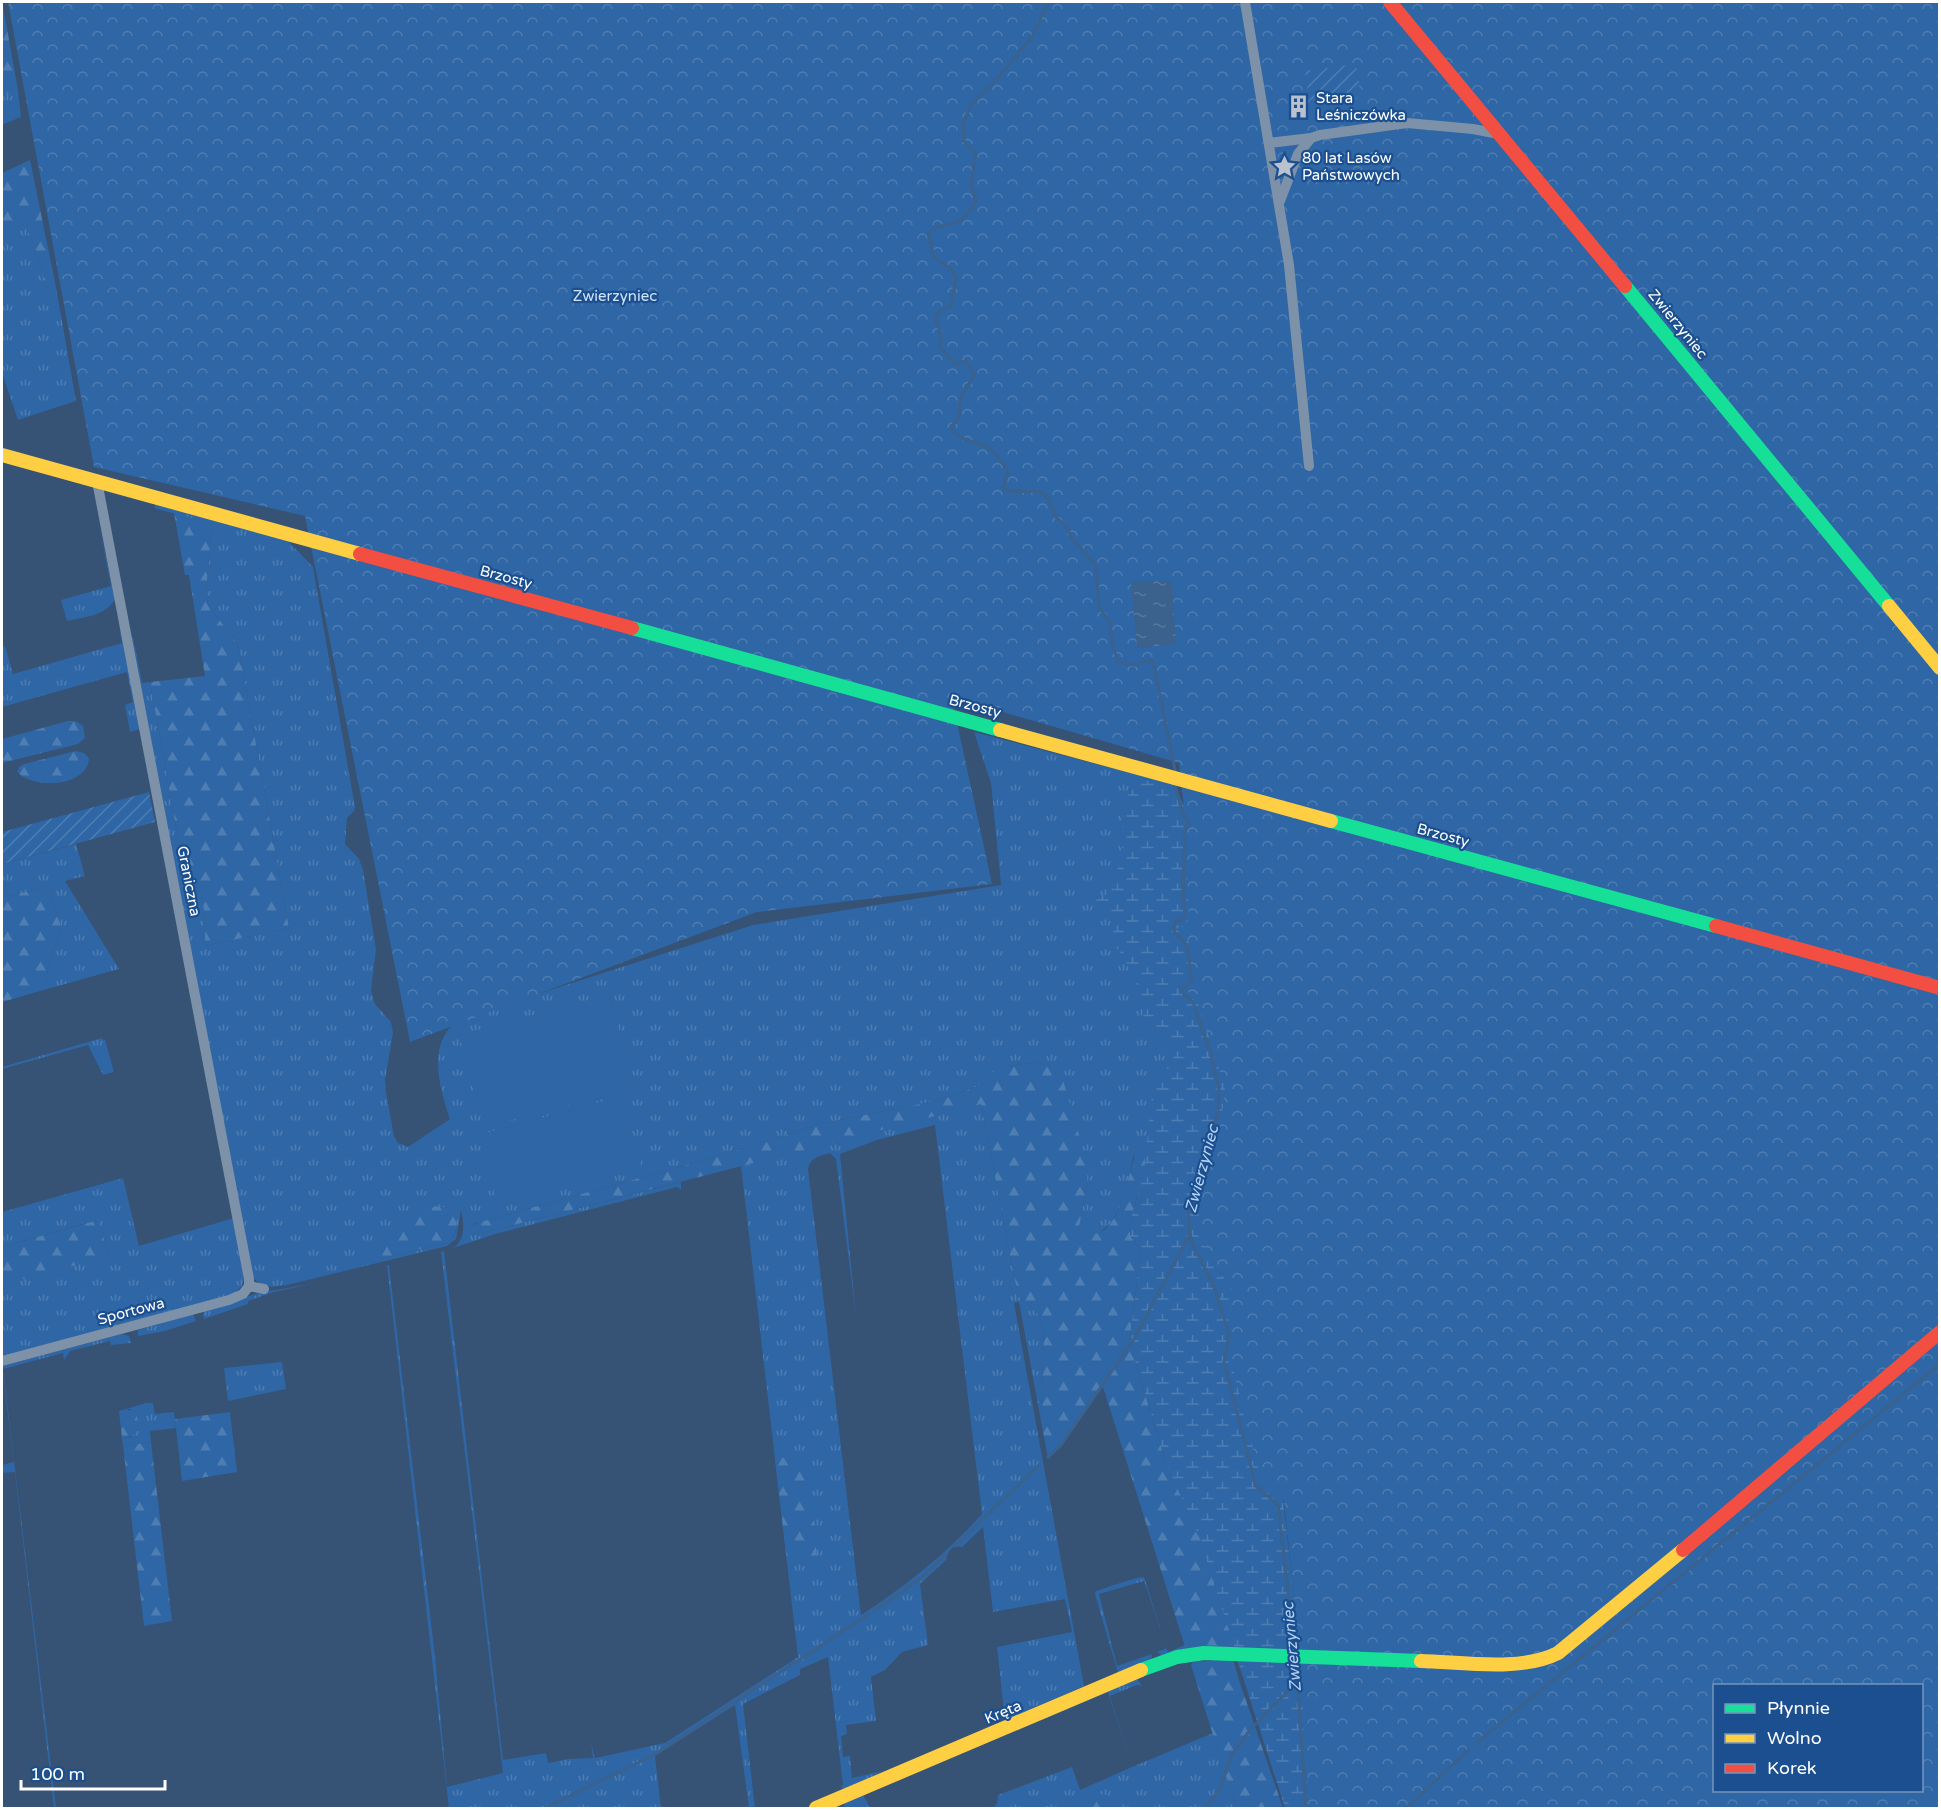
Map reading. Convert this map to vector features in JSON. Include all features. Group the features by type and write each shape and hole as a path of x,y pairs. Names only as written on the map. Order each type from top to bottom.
{"street":[{"path":"1245,2 1280,201 1294,310 1309,466"},
{"name":"Zwierzyniec","path":"1390,2 1940,668"},
{"path":"1269,142 1407,123 1473,129 1499,134"},
{"path":"1280,201 1298,154 1311,138"},
{"name":"Brzosty","path":"2,455 1940,988"},
{"name":"Graniczna","path":"97,481 249,1286"},
{"path":"249,1286 264,1290"},
{"name":"Sportowa","path":"2,1361 229,1300 243,1294 249,1286"},
{"name":"Kręta","path":"816,1809 835,1805 1136,1672 1177,1657 1204,1653 1519,1664 1533,1663 1550,1657 1558,1653 1695,1541 1940,1332"}],"green space":[{"path":"2,2 21,117 2,125"},
{"path":"8,2 1939,2 1939,1808 1309,1808 1300,1657 1284,1501 1262,1483 1231,1361 1232,1286 1216,1270 1199,1235 1200,1188 1221,1122 1225,1088 1197,999 1188,992 1189,941 1176,929 1186,924 1189,917 1184,808 1179,763 958,699 953,704 992,884 757,912 410,1042 305,516 94,467"},
{"path":"4,12 18,91 2,95 2,13"},
{"path":"1356,64 1360,92 1356,99 1349,100 1346,97 1309,100 1305,71"},
{"path":"30,160 56,287 47,289 26,223 2,234 2,173"},
{"path":"26,223 47,289 56,287 76,401 18,420 2,373 2,234"},
{"path":"156,504 287,540 313,567 355,807 347,818 345,844 359,859 363,870 376,949 371,991 375,1004 391,1022 393,1033 385,1080 386,1092 394,1136 398,1143 408,1147 450,1119 439,1079 439,1052 449,1028 460,1019 753,925 1001,885 991,783 974,732 1153,779 1300,1650 1165,1658 1157,1652 1167,1648 1168,1652 1185,1645 1186,1649 1134,1154 1124,1198 1112,1222 1098,1234 1091,1236 1081,1233 1079,1228 1087,1183 1043,1062 1005,1066 996,1070 981,1085 940,1100 820,1124 712,1158 480,1222 474,1224 471,1236 681,1182 681,1190 677,1187 495,1234 453,1248 462,1236 461,1210 456,1239 447,1246 287,1285 268,1286 256,1281 253,1277 133,637 142,683 150,682 184,872 192,878 201,895 205,946 289,928 238,644 208,605 206,593 212,524 154,508","holes":["449,1209 456,1222 456,1230 449,1242 380,1259 380,1246 386,1239"]},
{"path":"174,513 212,524 206,593 208,605 238,644 289,928 205,946 201,895 192,878 184,872 150,682 205,676 189,575 185,575"},
{"path":"99,525 115,599 111,605 100,612 67,621 61,600 111,586"},
{"path":"120,632 140,729 130,732 125,705 133,702 127,672 2,707 2,647 5,646 13,674 122,643"},
{"path":"68,721 76,721 83,726 85,738 78,744 2,763 2,739"},
{"path":"76,751 84,753 89,758 86,768 80,775 70,780 47,783 25,778 17,772 24,764"},
{"path":"1153,779 1174,784 1187,812 1218,1000 1283,1499 1300,1650 1235,1649 1199,1536 1166,1463 1131,1347 1130,1338 1140,1257 1139,1248 1131,1237 1129,1227 1144,1171 1153,1085 1159,1075 1173,1062 1174,1047 1165,1038 1146,1026 1136,982 1115,945 1112,922 1103,911 1090,904 1089,900 1091,897 1106,895 1114,878 1121,853 1126,798 1131,791"},
{"path":"149,792 155,822 2,864 2,832"},
{"path":"76,844 85,876 65,881 119,969 40,991 45,983 52,953 61,932 49,886 9,896 2,876 2,864"},
{"path":"2,876 9,896 49,886 61,932 52,953 45,983 40,991 2,1002"},
{"path":"610,995 635,1088 484,1127 459,1035"},
{"path":"102,1038 105,1040 114,1072 103,1075 88,1045 2,1069 2,1067"},
{"path":"1043,1062 1061,1073 1088,1166 1079,1228 1081,1233 1096,1234 1107,1228 1115,1217 1121,1202 1140,1145 1147,1143 1144,1171 1129,1227 1131,1237 1139,1248 1140,1257 1130,1338 1131,1347 1166,1463 1199,1536 1234,1649 1186,1650 1103,1387 1060,1448 1048,1459 1041,1421 1044,1327 1037,1313 1018,1296 981,1104 471,1236 472,1226 480,1222 712,1158 820,1124 940,1100 981,1085 995,1070 1005,1066"},
{"path":"622,1096 642,1169 498,1207 479,1135"},
{"path":"981,1103 1018,1296 1037,1313 1044,1327 1041,1421 1019,1302 1014,1303 1084,1686 1005,1721 997,1647 1072,1632 1065,1599 993,1612 983,1527 962,1547 954,1546 948,1552 946,1560 920,1584 928,1645 902,1652 885,1670 871,1677 876,1721 846,1725 847,1734 841,1736 843,1757 850,1756 852,1778 882,1771 844,1792 841,1786 843,1785 828,1657 800,1669 800,1675 743,1704 755,1808 749,1808 735,1705 655,1756 661,1808 449,1808 387,1265 389,1265 435,1657 447,1787 503,1773 441,1252 444,1251 503,1760 546,1753 548,1763 593,1758 591,1743 595,1758 665,1743 798,1657 741,1166","holes":["935,1125 982,1514 925,1569 861,1615 808,1169 813,1159 819,1156 830,1153 836,1159 856,1316 840,1154 877,1140"]},
{"path":"123,1178 139,1246 234,1218 244,1279 242,1286 231,1296 2,1358 2,1285 109,1255 97,1220 2,1247 2,1212"},
{"path":"429,1207 448,1208 455,1216 456,1230 449,1242 380,1259 378,1250 380,1246 400,1220 411,1212"},
{"path":"98,1220 109,1256 2,1285 2,1247"},
{"path":"311,1284 274,1292 248,1301 248,1304 204,1319 205,1311 258,1293"},
{"path":"193,1314 196,1321 165,1331 138,1336 138,1330"},
{"path":"122,1334 129,1336 131,1343 111,1345 110,1341 70,1351 64,1360 63,1353 3,1369 56,1808 54,1808 15,1472 2,1473 2,1465 14,1462 2,1366"},
{"path":"282,1362 286,1389 228,1401 224,1368"},
{"path":"153,1403 155,1414 174,1412 176,1428 150,1431 151,1442 123,1446 122,1439 132,1437 131,1409 126,1409"},
{"path":"126,1409 135,1412 138,1426 132,1436 122,1439 119,1411"},
{"path":"230,1412 237,1472 182,1481 175,1419"},
{"path":"151,1442 172,1621 144,1626 123,1446"},
{"path":"805,1455 817,1557 787,1562 775,1459"},
{"path":"1144,1577 1163,1636 1144,1581 1099,1594 1117,1666 1152,1654 1151,1663 1118,1673 1095,1594 1096,1591"},
{"path":"1233,1659 1283,1808 1236,1808 1191,1665 1193,1662"},
{"path":"1237,1659 1314,1661 1395,1808 1285,1808"},
{"path":"1135,1676 1142,1686 1137,1685 1110,1696 1132,1767 1108,1692 863,1795 870,1808 843,1808 846,1801 853,1796"},
{"path":"1213,1733 1236,1808 993,1808 997,1804 998,1795 1072,1767 1080,1790"},
{"path":"1101,1794 1113,1796 1120,1801 1122,1808 1072,1808"}],"water":[{"path":"1131,581 1172,581 1176,644 1137,648"}],"waterway":[{"name":"Zwierzyniec","path":"1048,2 1032,37 997,79 972,104 963,122 964,141 976,153 971,183 976,201 963,219 940,226 928,234 934,257 951,269 956,278 951,306 939,311 935,319 941,333 940,347 955,364 966,361 974,374 960,400 959,417 951,426 958,436 984,445 997,455 1008,471 1003,489 1041,492 1049,499 1056,517 1066,526 1072,539 1096,565 1099,608 1109,621 1112,644 1118,661 1133,665 1147,660 1153,662 1175,770"},
{"name":"Zwierzyniec","path":"1175,785 1182,811 1189,824 1185,830 1183,895 1185,915 1175,922 1173,929 1184,942 1189,956 1192,980 1182,990 1184,995 1193,1002 1211,1054 1219,1089 1218,1112 1188,1211 1191,1241 1213,1284 1229,1334 1224,1362 1256,1486 1278,1505 1295,1651"},
{"path":"1048,1457 1061,1445 1134,1339 1190,1234"},
{"path":"1475,1744 1940,1364"},
{"path":"955,1546 1039,1465"},
{"path":"874,1611 920,1579 948,1552"},
{"path":"545,1808 654,1755 869,1614"},
{"name":"Zwierzyniec","path":"1296,1661 1306,1808"},
{"path":"1206,1808 1219,1790 1232,1755 1250,1730 1288,1691 1296,1678"},
{"path":"1407,1808 1468,1750"}],"traffic: fast":[{"path":"1625,286 1889,606"},
{"path":"632,628 1000,730"},
{"path":"1331,821 1716,926"},
{"path":"1141,1670 1177,1657 1204,1653 1421,1661"}],"traffic: slow":[{"path":"2,455 360,554"},
{"path":"1889,606 1940,668"},
{"path":"1000,730 1331,821"},
{"path":"1421,1661 1509,1664 1543,1659 1558,1653 1683,1550"},
{"path":"816,1808 1141,1670"}],"traffic: jam":[{"path":"1390,2 1625,286"},
{"path":"360,554 632,628"},
{"path":"1716,926 1940,988"},
{"path":"1683,1550 1940,1332"}],"place":[{"name":"Stara Leśniczówka","path":"1298,107"},
{"name":"80 lat Lasów Państwowych","path":"1284,167"}]}
